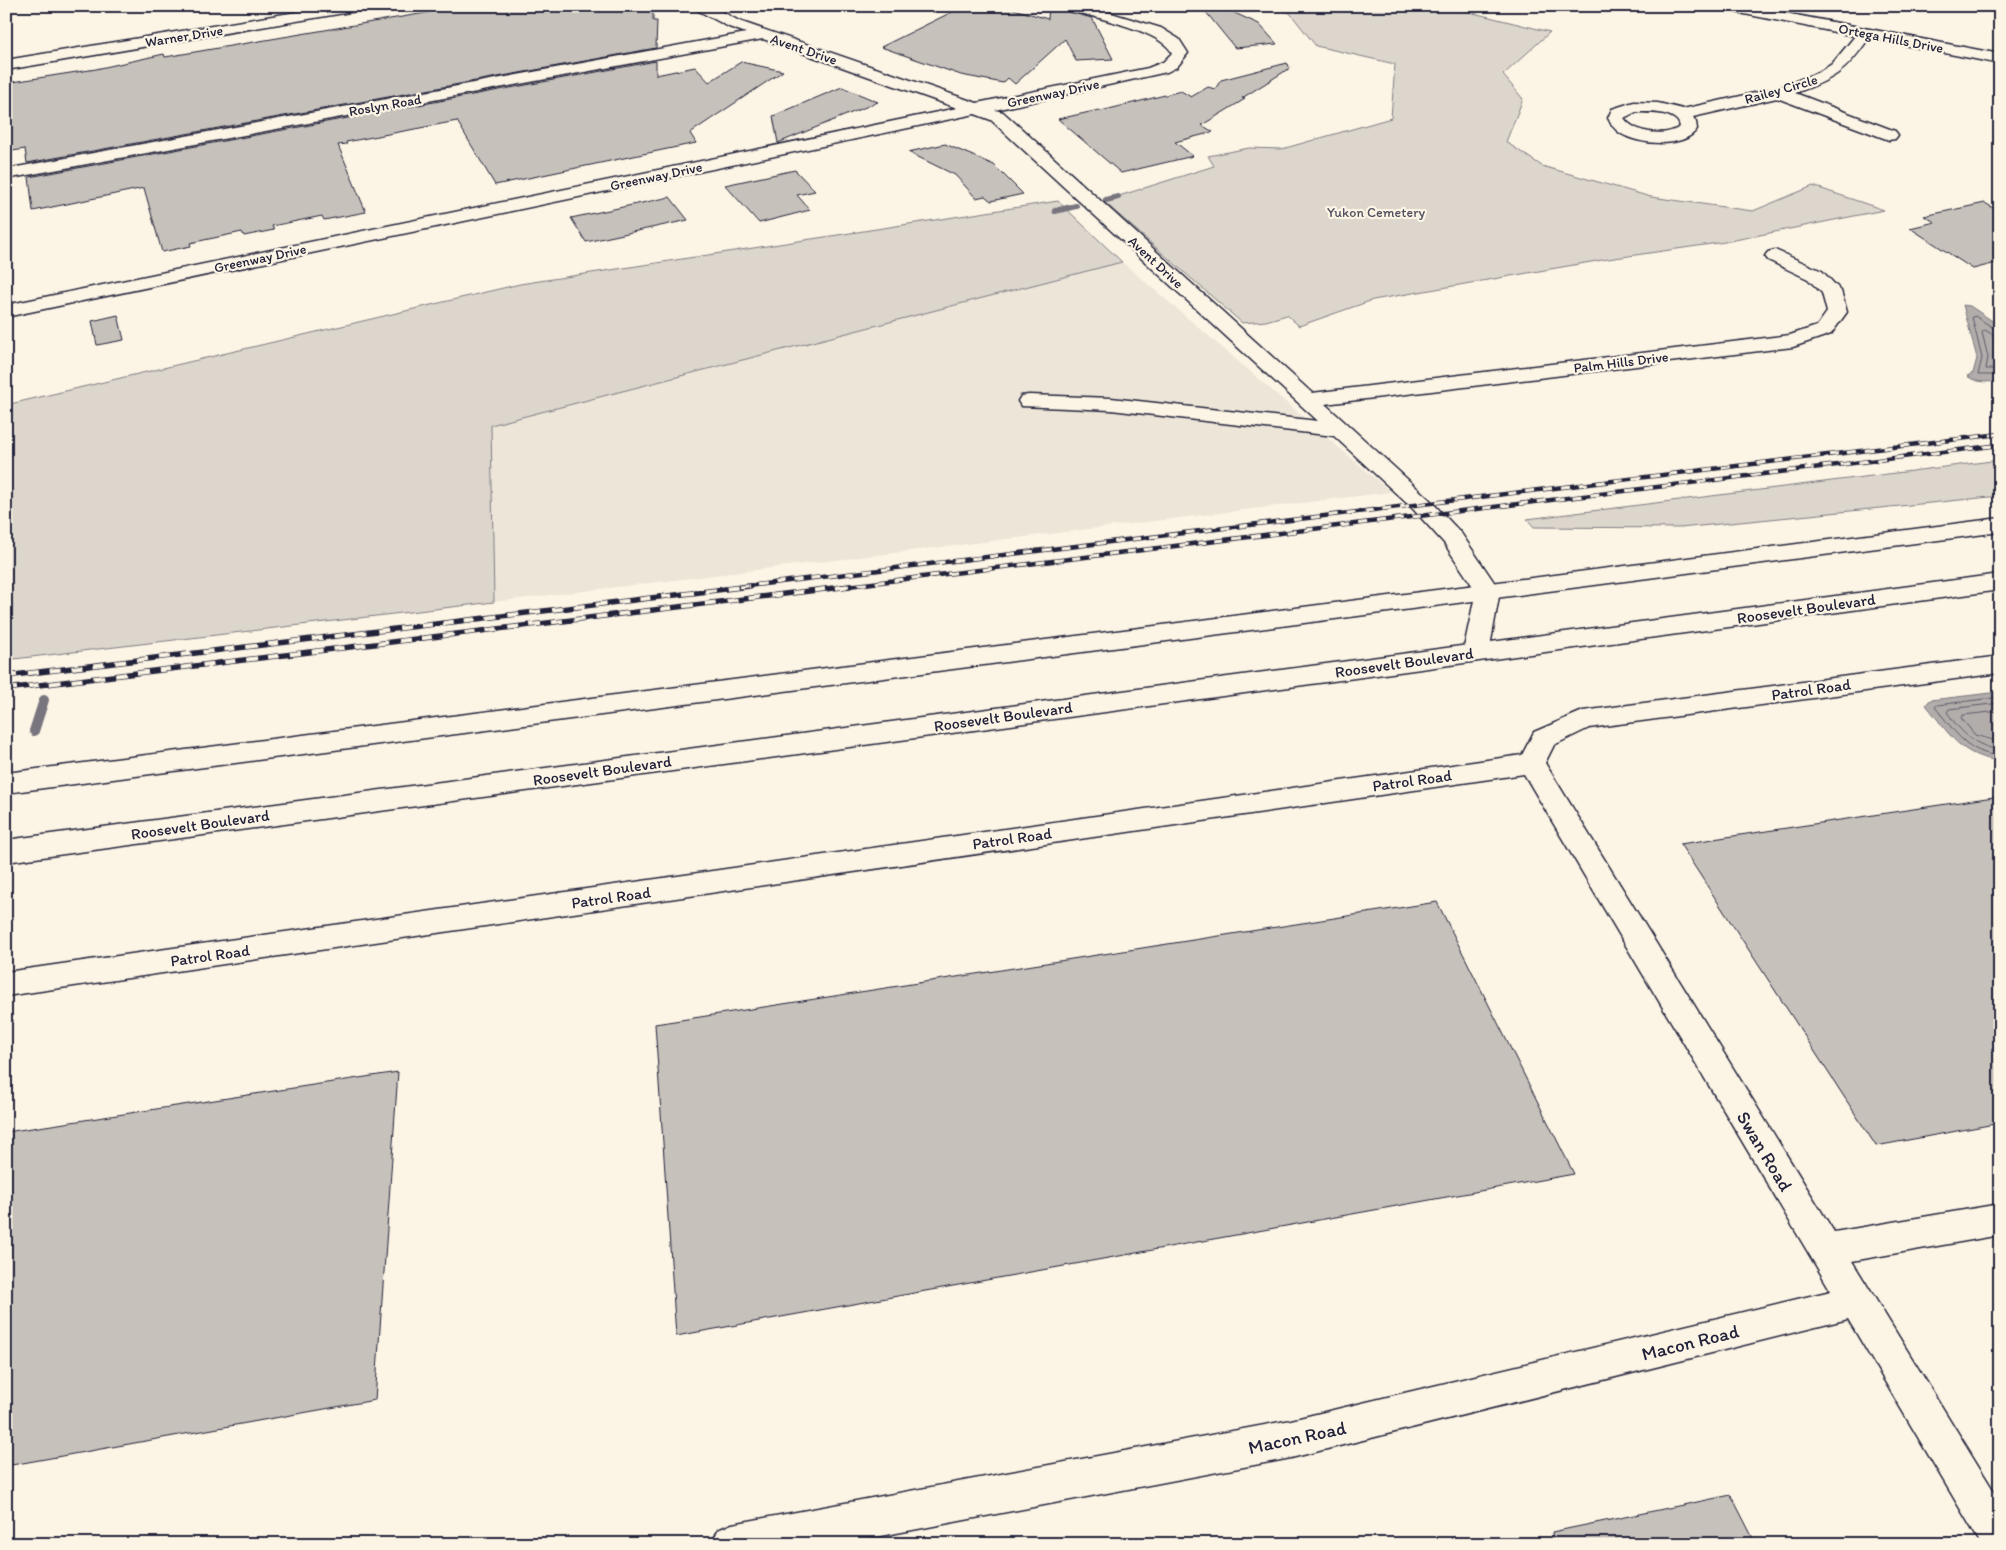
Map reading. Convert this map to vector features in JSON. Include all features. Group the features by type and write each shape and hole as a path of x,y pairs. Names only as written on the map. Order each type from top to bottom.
{"main road":[{"name":"Warner Drive","path":"6,65 362,6"},
{"name":"Avent Drive","path":"700,6 734,24 763,35 997,116 1421,504 1453,538 1488,591"},
{"name":"Greenway Drive","path":"6,311 1152,72 1168,67 1175,61 1180,52 1177,44 1168,37 1072,6"},
{"name":"Ortega Hills Drive","path":"1724,6 2000,60"},
{"name":"Railey Circle","path":"1680,115 1821,79 1839,66 1865,33"},
{"name":"Roslyn Road","path":"6,174 763,35"},
{"path":"1776,92 1889,135"},
{"name":"Palm Hills Drive","path":"1306,400 1793,341 1824,330 1837,312 1831,291 1816,275 1775,256"},
{"path":"1029,401 1111,404 1339,430"},
{"path":"6,783 2000,525"},
{"name":"Roosevelt Boulevard","path":"6,850 2000,582"},
{"path":"1476,652 1488,591"},
{"name":"Patrol Road","path":"6,984 1531,762 1544,739 1583,720 2000,664"},
{"name":"Swan Road","path":"1531,762 2000,1538"},
{"path":"1825,1250 2000,1219"},
{"name":"Macon Road","path":"732,1544 1291,1439 1841,1305 1854,1298"}],"shaded area":[{"path":"1122,262 1391,492 494,602 491,425"}],"green space":[{"name":"Yukon Cemetery","path":"1272,6 1445,6 1550,32 1503,75 1523,99 1506,142 1542,166 1651,197 1753,211 1813,186 1884,210 1725,242 1608,259 1373,300 1299,326 1287,315 1266,321 1242,323 1103,201 1214,166 1208,156 1249,148 1282,149 1391,118 1395,64 1316,46 1290,13"},
{"path":"1058,201 1122,262 491,425 494,602 6,660 6,405 520,284"},
{"path":"2000,460 2000,496 1680,528 1534,527 1527,519"}],"water":[{"path":"1963,305 1970,306 2000,326 2000,380 1983,382 1967,376 1973,373 1977,358"},
{"path":"2000,692 2000,761 1986,758 1965,749 1949,734 1926,705 1930,700"}],"building":[{"path":"467,6 620,6 620,10 653,8 653,21 657,21 656,48 27,163 25,149 6,152 6,83 96,69 164,54 165,57"},
{"path":"964,6 1003,6 1048,19 1049,6 1062,6 1065,11 1092,18 1113,59 1076,61 1065,39 1015,84 1008,78 1003,83 961,75 881,47"},
{"path":"1201,6 1219,6 1259,24 1277,44 1235,48"},
{"path":"656,61 656,75 695,67 709,82 741,62 783,71 690,133 696,143 495,185 457,121 346,142 347,144 338,145 366,212 324,220 322,216 272,226 274,230 244,236 242,232 190,243 191,246 162,252 144,188 33,211 29,177"},
{"path":"1287,63 1290,68 1242,98 1245,99 1202,125 1213,132 1175,142 1193,156 1121,173 1058,119 1101,111 1181,91 1191,97 1208,87 1215,89 1221,80"},
{"path":"842,87 878,102 778,143 773,116"},
{"path":"945,144 994,165 1023,194 991,201 985,196 976,198 955,175 908,152"},
{"path":"795,170 815,191 797,195 810,210 759,223 725,185"},
{"path":"670,197 688,220 586,242 571,218"},
{"path":"1985,203 2000,212 2000,262 1973,269 1910,228 1935,222 1924,216"},
{"path":"118,315 124,340 97,345 92,321"},
{"path":"2000,796 2000,1123 1876,1146 1680,844"},
{"path":"1437,902 1574,1174 676,1336 655,1024"},
{"path":"398,1072 375,1400 6,1466 6,1132"},
{"path":"1731,1495 1756,1544 1553,1544 1552,1532"}],"waterway":[{"path":"1106,200 1118,197"},
{"path":"1055,211 1076,206"},
{"path":"34,731 44,700"}],"railway":[{"path":"739,587 2000,434"},
{"path":"840,587 2000,445"},
{"path":"6,676 750,586"},
{"path":"6,689 850,586"}]}
